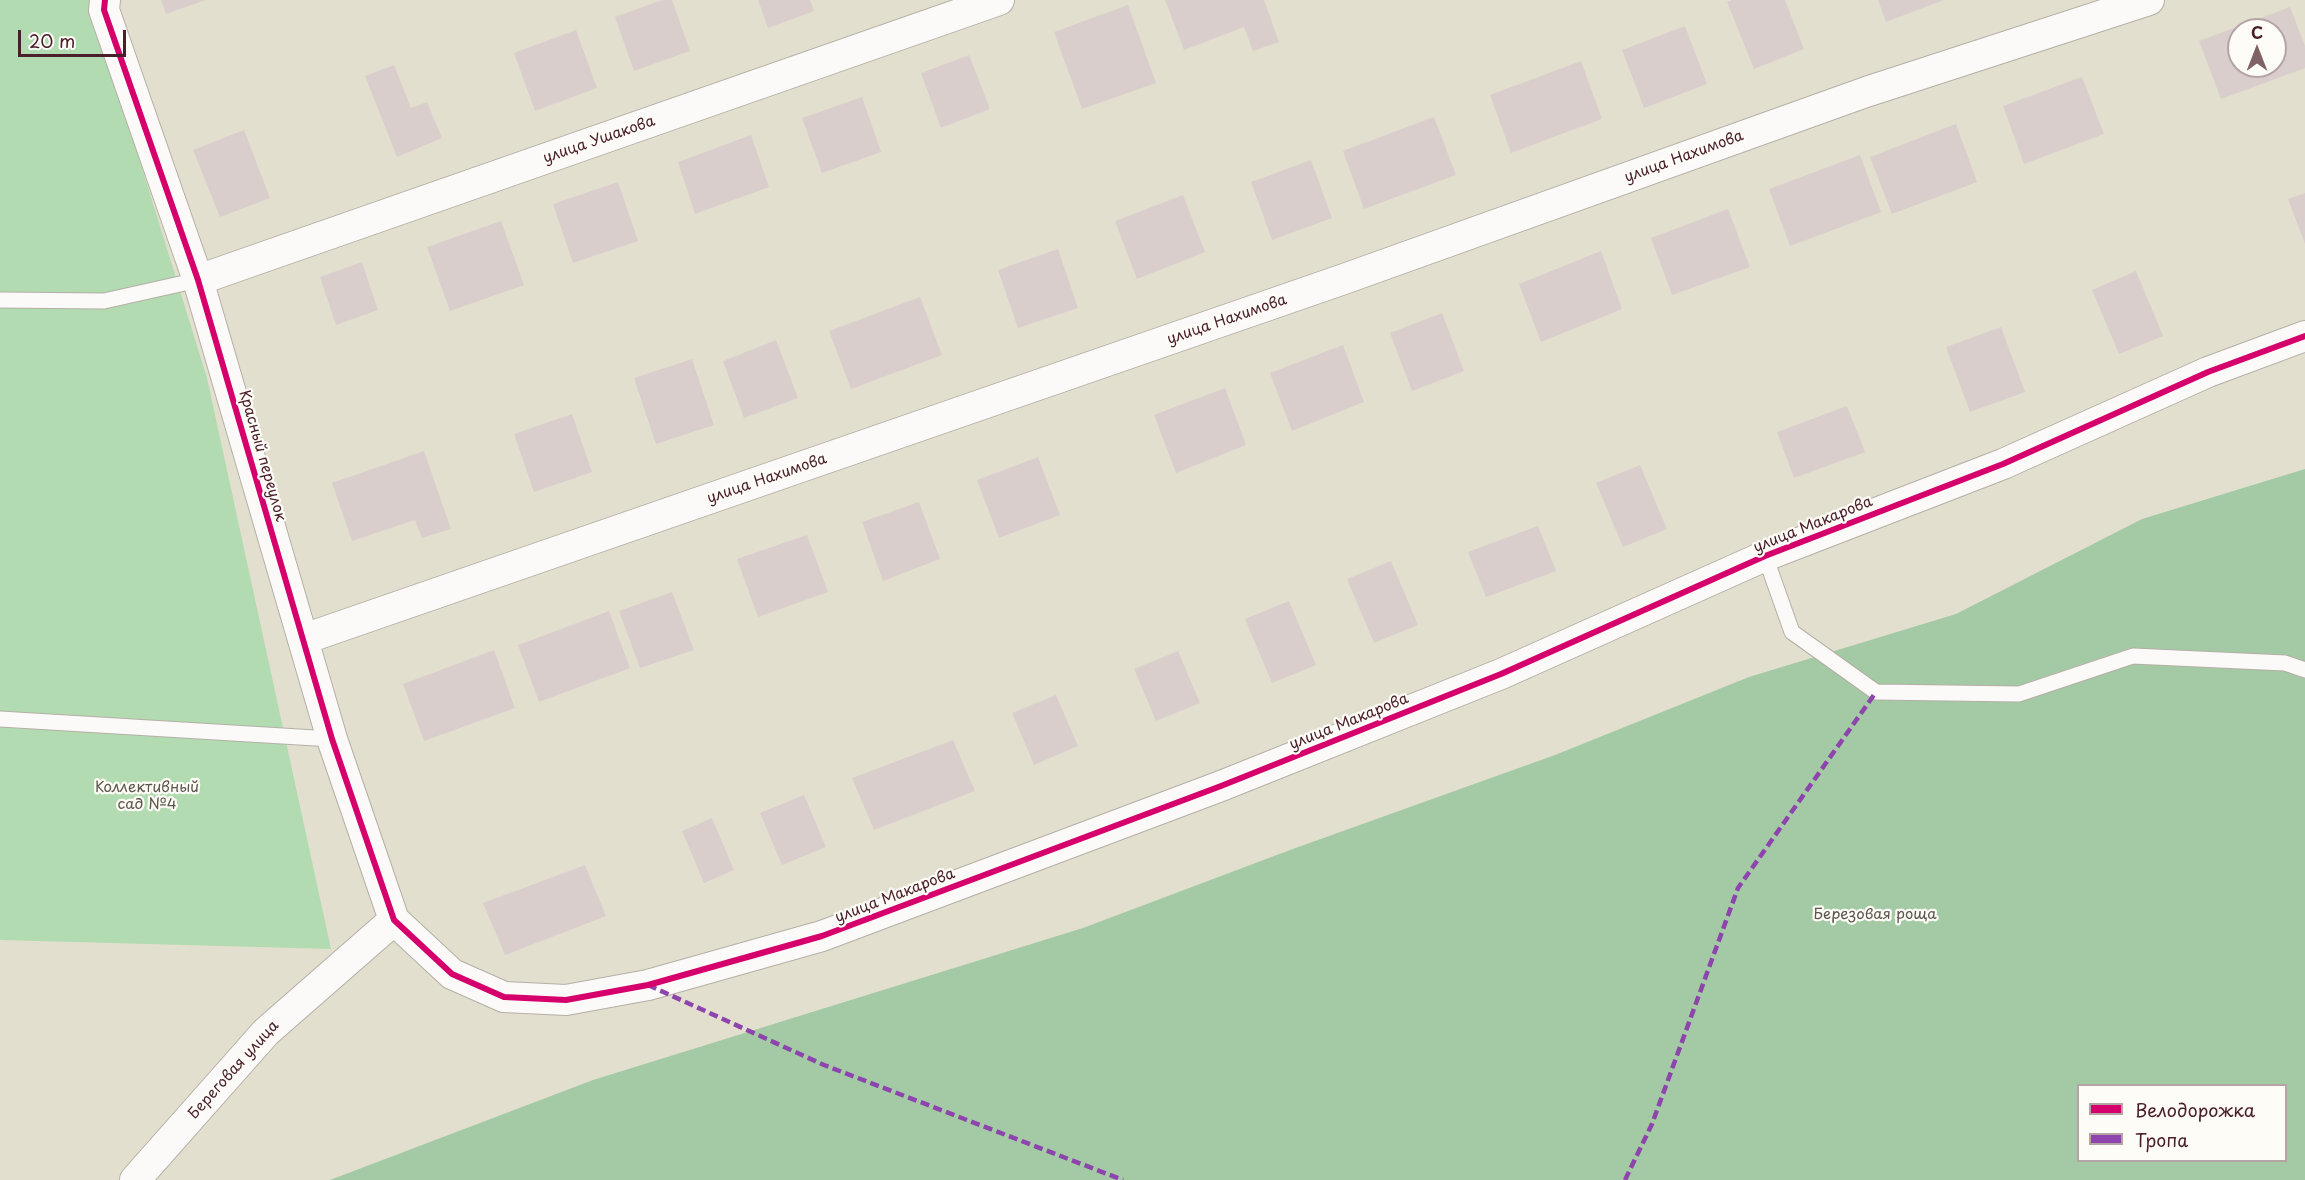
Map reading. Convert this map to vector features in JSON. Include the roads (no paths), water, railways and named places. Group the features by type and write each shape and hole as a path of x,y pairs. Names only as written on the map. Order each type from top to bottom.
{"street":[{"name":"Красный переулок","path":"105,0 104,10 198,280 332,739 394,920"},
{"name":"улица Ушакова","path":"198,280 999,0"},
{"name":"улица Нахимова","path":"304,639 1344,279 1866,92 2149,0"},
{"name":"улица Макарова","path":"394,920 452,974 504,997 566,1000 648,985 822,936 1221,786 1501,674 1765,556 2003,464 2208,372 2305,336"},
{"name":"Береговая улица","path":"135,1180 266,1032 394,920"}],"lane":[{"path":"0,300 104,300 198,280"},
{"path":"1765,556 1792,632 1876,692 2019,694 2133,656 2285,663 2305,670"},
{"path":"0,718 332,739"}],"park label":[{"name":"Коллективный сад №4","path":"147,796"},
{"name":"Березовая роща","path":"1875,915"}]}
